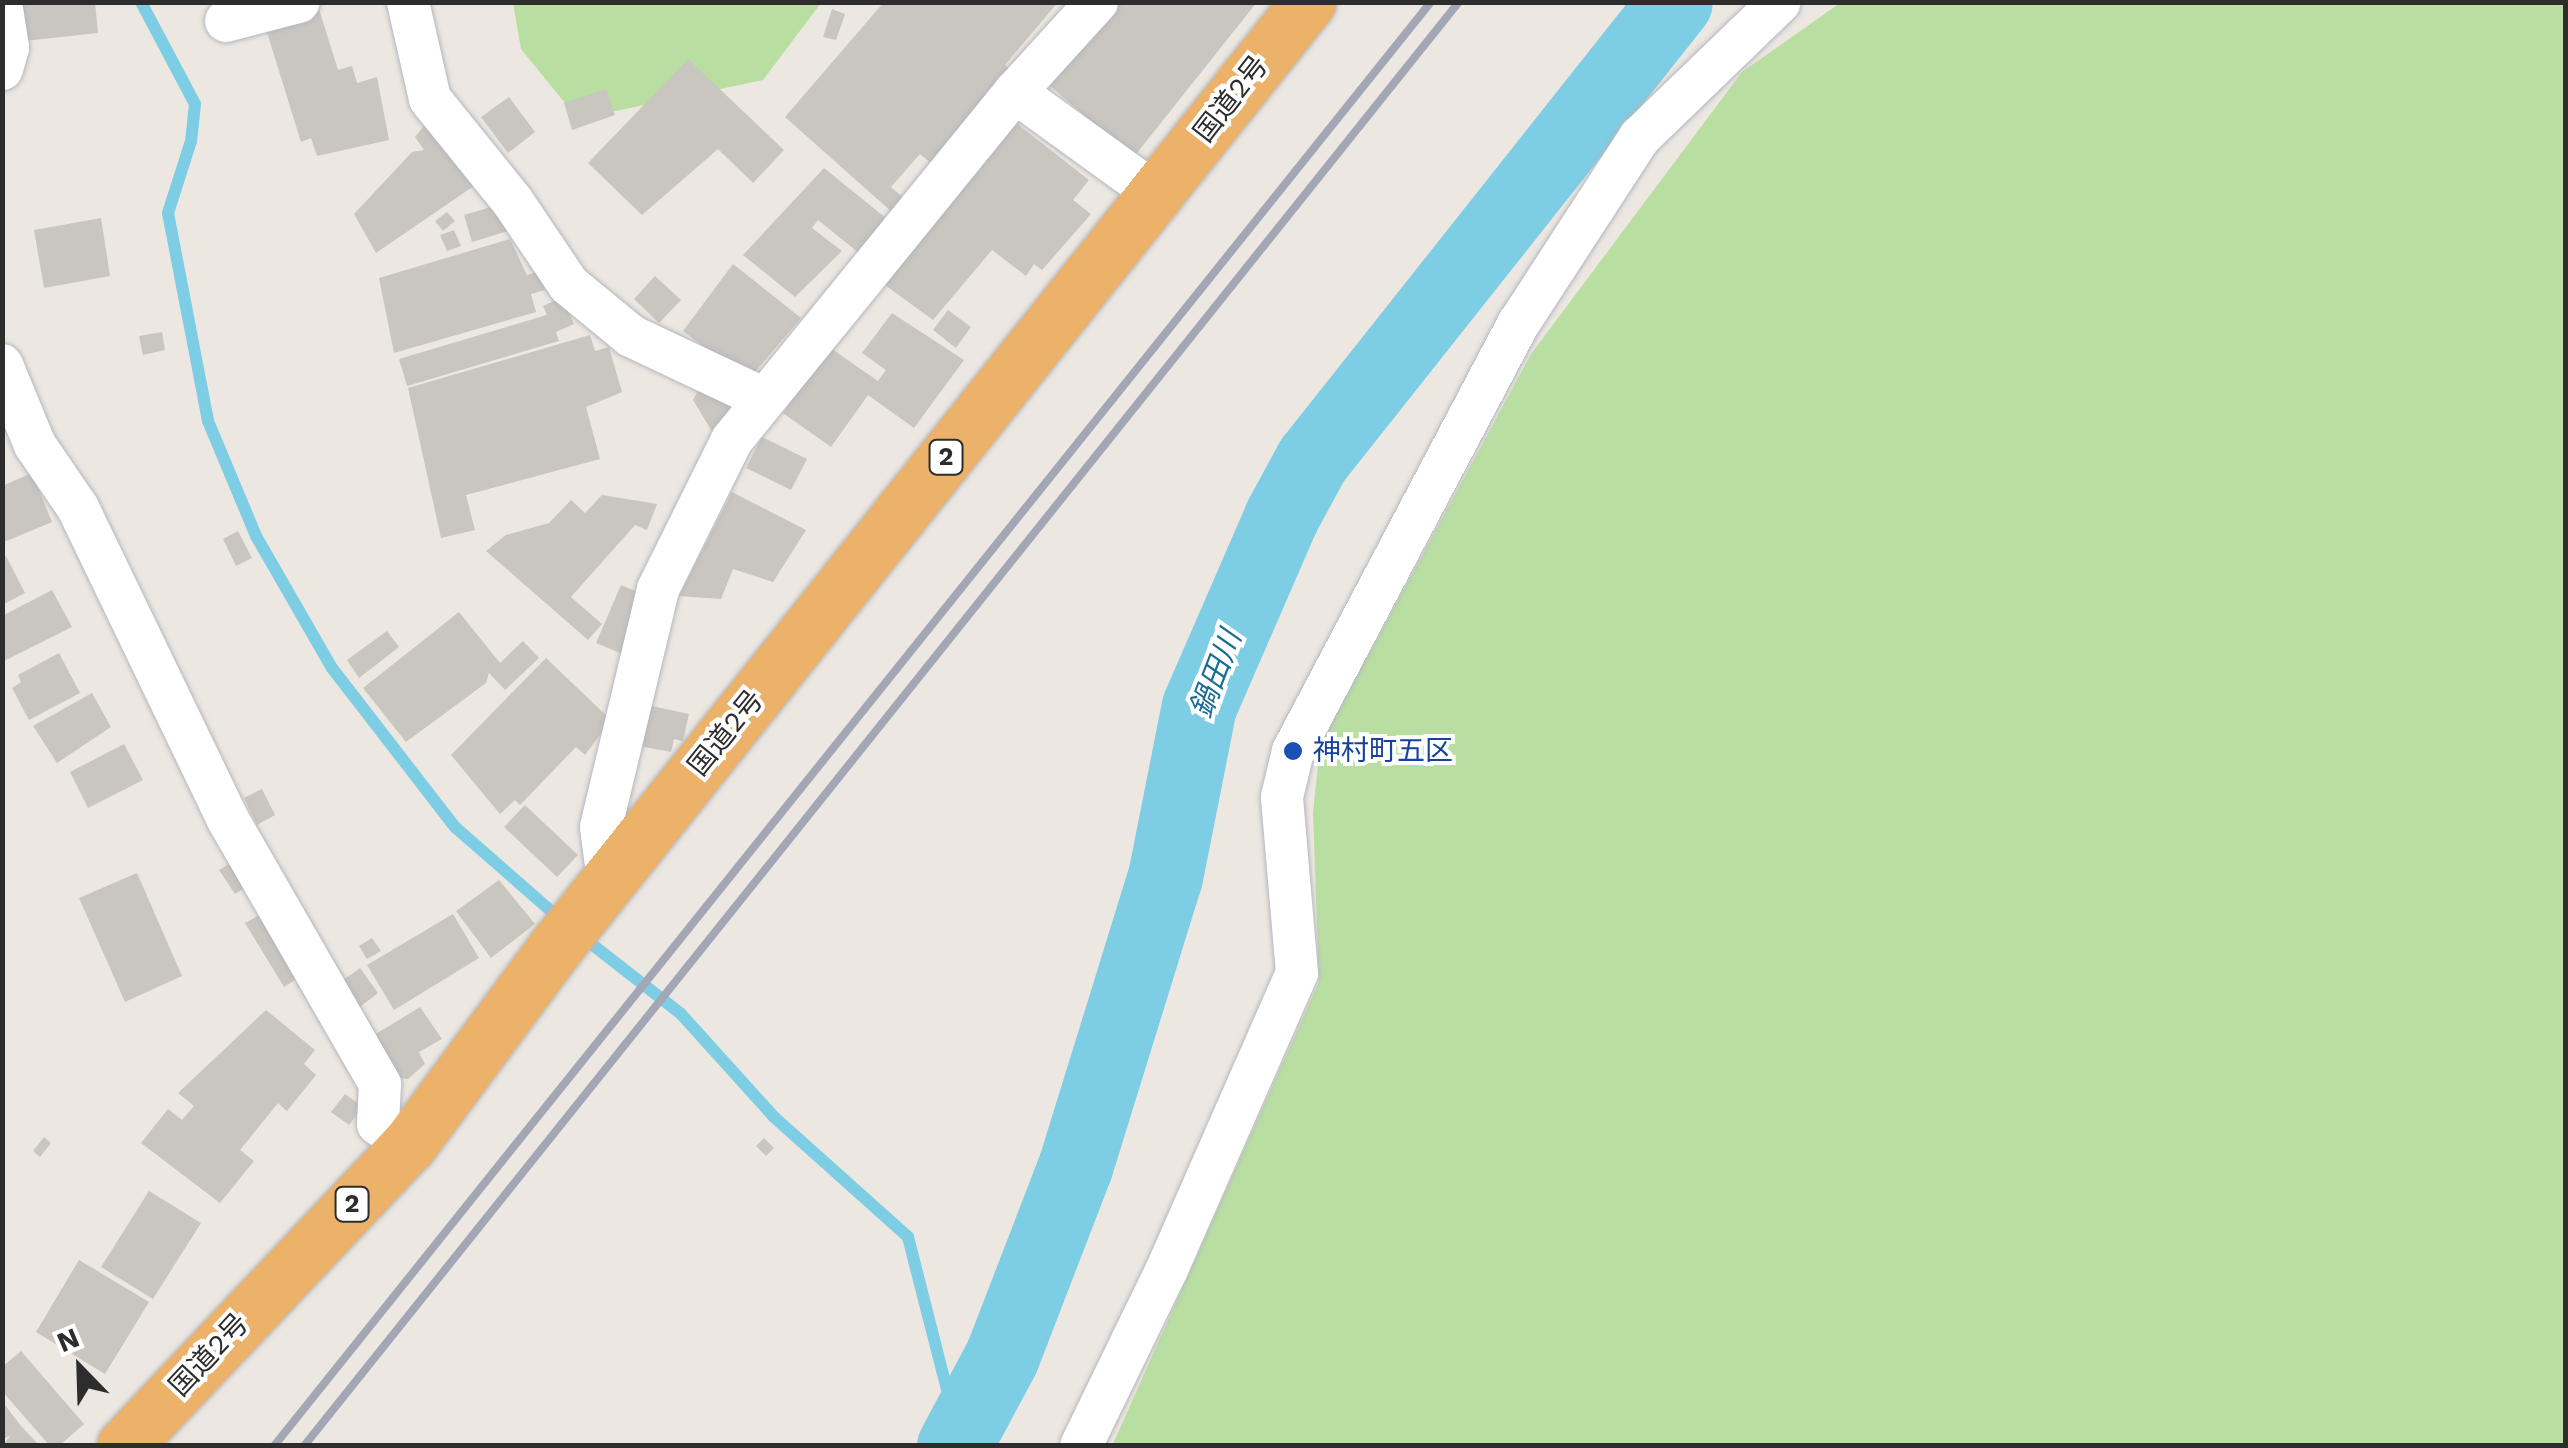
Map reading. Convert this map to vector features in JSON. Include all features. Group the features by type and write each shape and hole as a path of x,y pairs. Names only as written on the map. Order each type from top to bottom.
{"highway":[{"name":"国道2号","path":"124,1446 409,1144 583,912 1308,2"}],"street":[{"path":"226,21 300,2"},
{"path":"408,2 430,99 513,202 569,286 631,336 764,400"},
{"path":"583,912 658,589 732,440 1015,92 1097,2"},
{"path":"1081,1446 1167,1269 1296,973 1282,797 1293,751 1519,323 1640,136 1780,2"},
{"path":"2,8 8,48 2,68"},
{"path":"1015,92 1156,194"},
{"path":"2,366 35,445 78,508 227,818 380,1084 378,1124 409,1144"}],"green space":[{"path":"513,3 821,3 763,80 578,119 521,49"},
{"path":"1840,3 2565,3 2565,1445 1112,1446 1319,982 1313,813 1320,745 1531,354 1742,72"}],"building":[{"path":"20,2 95,2 98,33 24,41"},
{"path":"884,2 1058,2 1005,65 1014,73 933,165 920,154 891,187 905,199 893,213 785,117"},
{"path":"1113,2 1257,2 1133,158 1048,84"},
{"path":"319,9 338,70 352,66 357,83 377,77 389,140 317,156 311,138 301,142 265,26"},
{"path":"832,9 845,14 836,40 823,37"},
{"path":"688,59 784,150 753,183 718,149 642,215 588,163"},
{"path":"606,89 615,115 572,130 564,103"},
{"path":"509,97 535,132 508,153 481,117"},
{"path":"434,113 484,179 376,253 354,214 412,152 424,150 415,137"},
{"path":"1011,119 1089,180 1073,200 1091,214 1042,270 1034,264 1026,276 992,250 933,320 878,280"},
{"path":"824,168 887,219 859,253 818,220 812,228 842,251 795,297 743,255"},
{"path":"501,204 508,231 472,242 464,215"},
{"path":"447,212 455,221 443,231 435,221"},
{"path":"101,218 110,276 44,288 34,230"},
{"path":"454,230 461,246 447,251 440,235"},
{"path":"510,239 527,275 539,271 545,290 531,294 536,312 394,353 379,278"},
{"path":"733,264 801,318 748,380 683,331"},
{"path":"655,276 681,300 659,323 634,299"},
{"path":"563,297 574,324 556,332 559,341 407,386 399,359 547,315 543,306"},
{"path":"948,310 971,327 956,348 933,330"},
{"path":"892,313 964,360 914,428 868,395 831,447 783,413 829,347 878,381 886,370 862,353"},
{"path":"162,332 165,350 143,355 139,336"},
{"path":"590,335 595,351 609,347 622,392 586,407 600,459 466,495 475,530 441,538 408,388"},
{"path":"701,385 733,402 717,440 693,400"},
{"path":"762,437 807,459 791,490 746,468"},
{"path":"32,473 52,522 2,543 2,486"},
{"path":"732,492 806,530 773,582 733,569 721,599 679,596"},
{"path":"602,495 657,504 647,530 635,525 571,597 602,624 588,640 486,551 506,535 549,523 571,500 585,513"},
{"path":"238,531 252,558 236,566 223,539"},
{"path":"6,556 25,593 2,605 2,558"},
{"path":"621,585 647,596 625,655 596,643"},
{"path":"52,590 72,627 2,662 2,616"},
{"path":"459,612 500,663 523,641 539,658 505,690 489,673 486,683 406,742 363,688"},
{"path":"387,631 399,647 359,678 347,660"},
{"path":"59,653 80,693 29,720 12,688 21,682 18,675"},
{"path":"546,658 611,720 585,755 576,747 520,805 515,800 500,814 451,755"},
{"path":"92,693 111,727 57,763 33,726"},
{"path":"647,705 689,714 683,741 674,739 671,752 639,746"},
{"path":"124,744 143,780 88,808 70,772"},
{"path":"262,789 275,815 257,825 244,798"},
{"path":"525,805 578,855 557,877 504,827"},
{"path":"233,862 248,886 235,894 219,870"},
{"path":"137,873 182,976 125,1002 79,898"},
{"path":"499,880 535,924 491,958 456,911"},
{"path":"265,912 301,976 284,987 245,923"},
{"path":"453,914 479,958 394,1010 367,965"},
{"path":"372,938 381,951 367,959 359,946"},
{"path":"360,968 378,993 357,1009 339,983"},
{"path":"420,1007 442,1039 419,1052 425,1064 408,1079 394,1077 371,1037"},
{"path":"266,1010 315,1050 304,1064 316,1075 287,1111 278,1103 240,1150 254,1161 220,1203 141,1143 168,1109 182,1120 194,1106 178,1093"},
{"path":"345,1094 363,1107 349,1125 331,1112"},
{"path":"44,1137 51,1143 40,1157 33,1151"},
{"path":"764,1138 774,1148 766,1156 756,1146"},
{"path":"149,1191 201,1223 153,1299 101,1267"},
{"path":"79,1260 149,1302 105,1374 36,1332"},
{"path":"21,1351 84,1424 59,1446 50,1446 2,1391 2,1367"},
{"path":"2,1401 40,1446 2,1446 11,1435 2,1440"}],"waterway":[{"path":"141,2 195,104 191,141 168,213 208,421 256,536 332,668 455,827 560,919"},
{"name":"鍋田川","path":"954,1446 1002,1356 1075,1167 1165,877 1199,706 1281,517 1312,460 1675,2"},
{"path":"580,935 681,1014 774,1117 908,1237 959,1437"}],"railway":[{"path":"274,1446 1431,2"},
{"path":"304,1446 1459,2"}],"place":[{"name":"神村町五区","path":"1293,751"}]}
